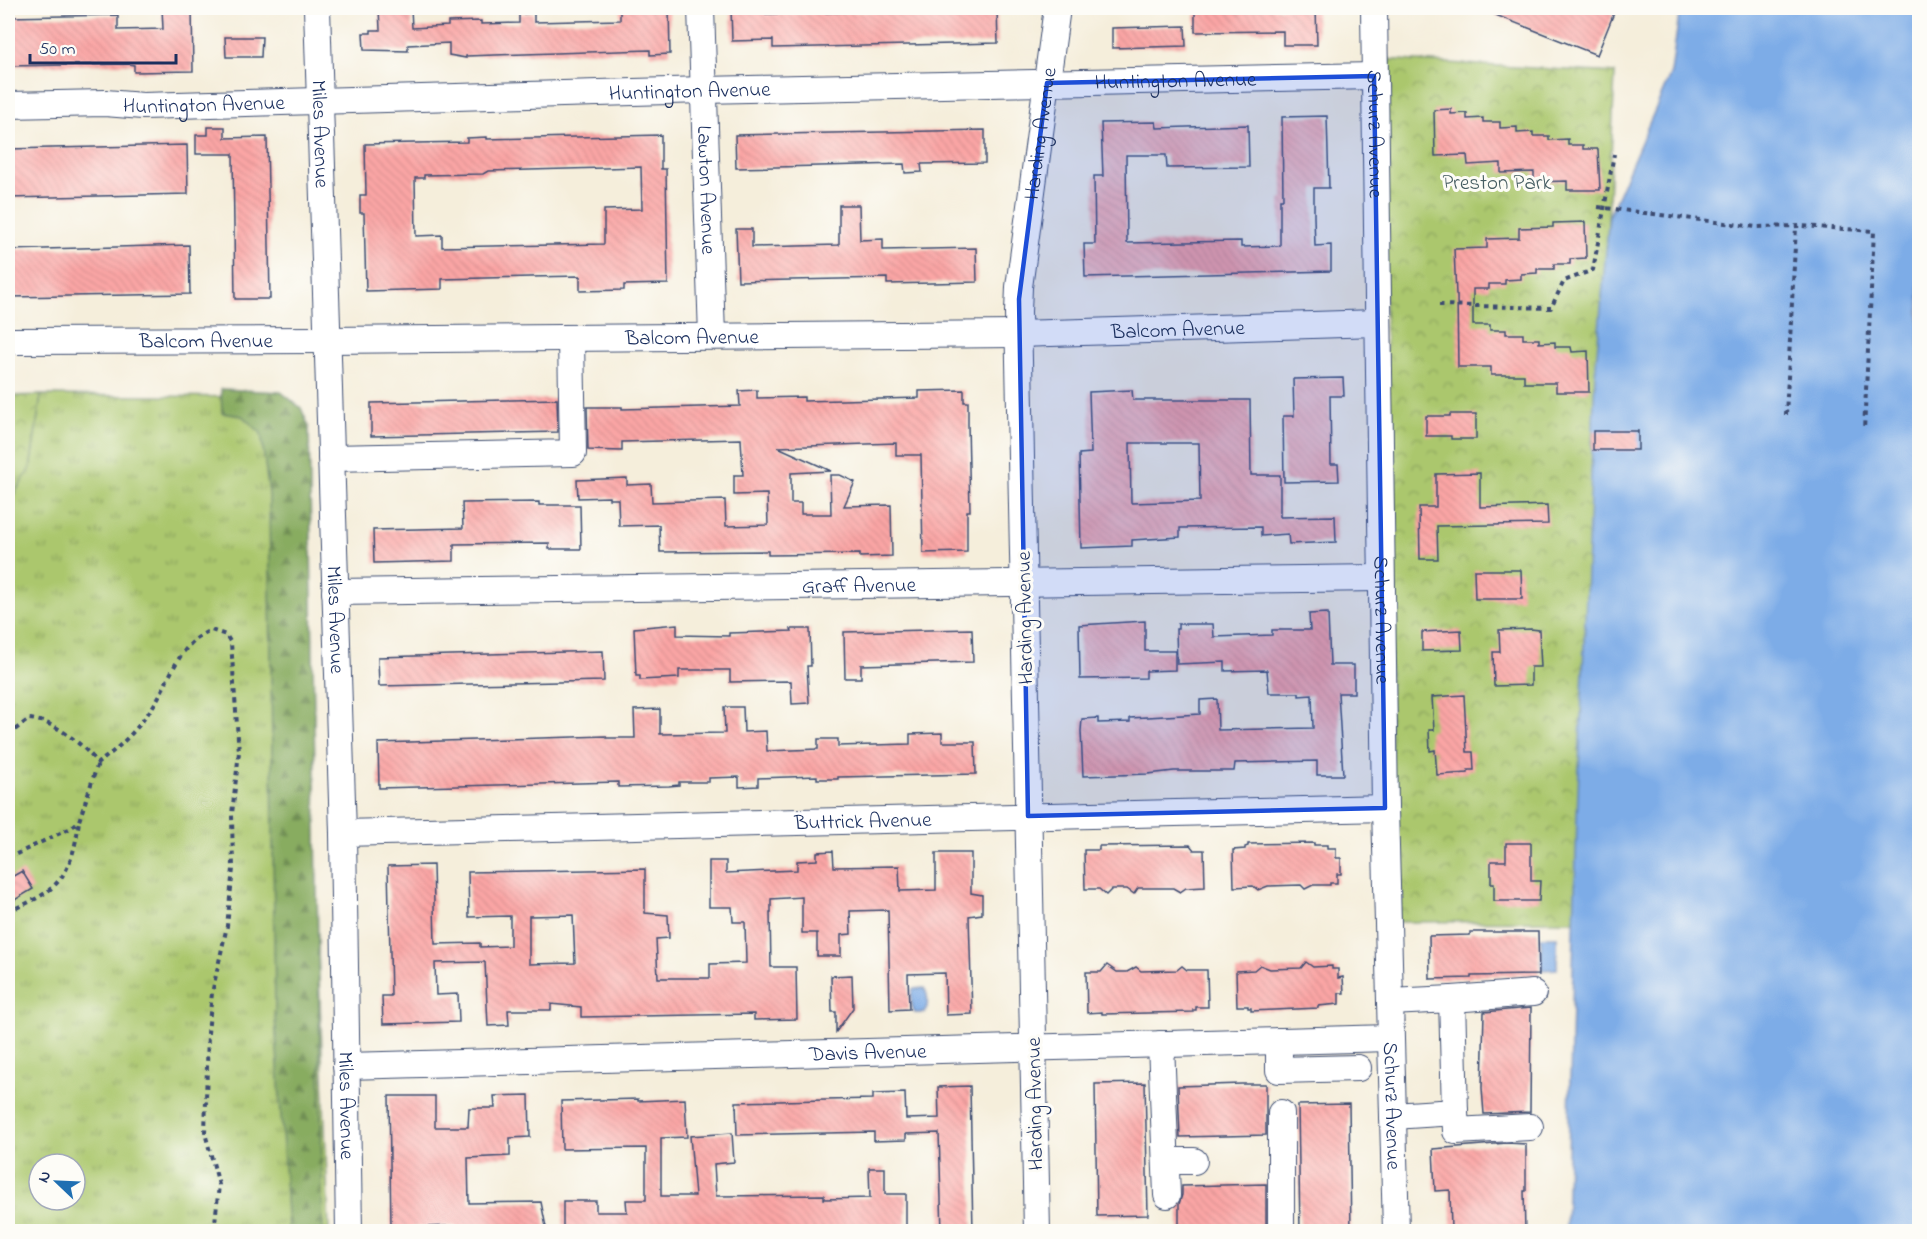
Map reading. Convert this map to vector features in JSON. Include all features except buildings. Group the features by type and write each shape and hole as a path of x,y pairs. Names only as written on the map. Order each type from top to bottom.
{"street":[{"name":"Miles Avenue","path":"317,8 343,833 349,1232"},
{"name":"Lawton Avenue","path":"702,8 712,336"},
{"name":"Harding Avenue","path":"1037,1232 1018,334 1019,287 1057,8"},
{"name":"Schurz Avenue","path":"1374,8 1385,808 1396,1232"},
{"name":"Huntington Avenue","path":"8,105 105,103 143,106 320,99 1374,76"},
{"name":"Balcom Avenue","path":"8,341 1018,334 1377,323"},
{"path":"331,458 573,453 571,338"},
{"name":"Graff Avenue","path":"335,592 1381,578"},
{"name":"Buttrick Avenue","path":"343,833 1385,808"},
{"path":"1390,1002 1533,993"},
{"path":"1452,999 1456,1131 1530,1127"},
{"name":"Davis Avenue","path":"346,1066 1390,1038"},
{"path":"1279,1041 1280,1070 1358,1068"},
{"path":"1161,1044 1167,1195"},
{"path":"1393,1116 1455,1112"},
{"path":"1281,1113 1281,1232"},
{"path":"1166,1161 1194,1161"}],"path":[{"path":"1439,305 1551,308 1564,281 1593,270 1614,154"},
{"path":"1598,207 1756,226 1874,231 1864,430"},
{"path":"1786,415 1797,226"},
{"path":"8,911 31,903 51,889 65,875 74,852 79,821 98,763 146,717 177,659 201,634 211,630 226,635 231,643 233,658 239,752 232,814 231,893 227,926 212,993 208,1033 205,1133 219,1185 214,1232"},
{"path":"8,735 29,719 40,720 52,725 89,753 98,763"},
{"path":"8,858 71,828 79,821"}],"highlighted area":[{"path":"1374,76 1385,808 1028,816 1019,299 1047,83"}],"green space":[{"name":"Preston Park","path":"1382,59 1615,73 1575,921 1393,922"},
{"path":"221,389 281,392 301,408 309,427 323,1231 288,1231 275,1016 269,495 261,433 242,416 222,413"},
{"path":"41,395 251,397 297,412 329,1231 8,1232 8,500 11,499 30,469"},
{"path":"41,395 30,469 8,500 8,396"}],"water":[{"path":"1680,8 1919,8 1919,1231 1566,1232 1577,817 1595,376 1609,216 1671,73"},
{"path":"1541,937 1557,937 1557,969 1542,970"},
{"path":"924,988 927,997 925,1013 915,1013 911,998 913,989"}]}
